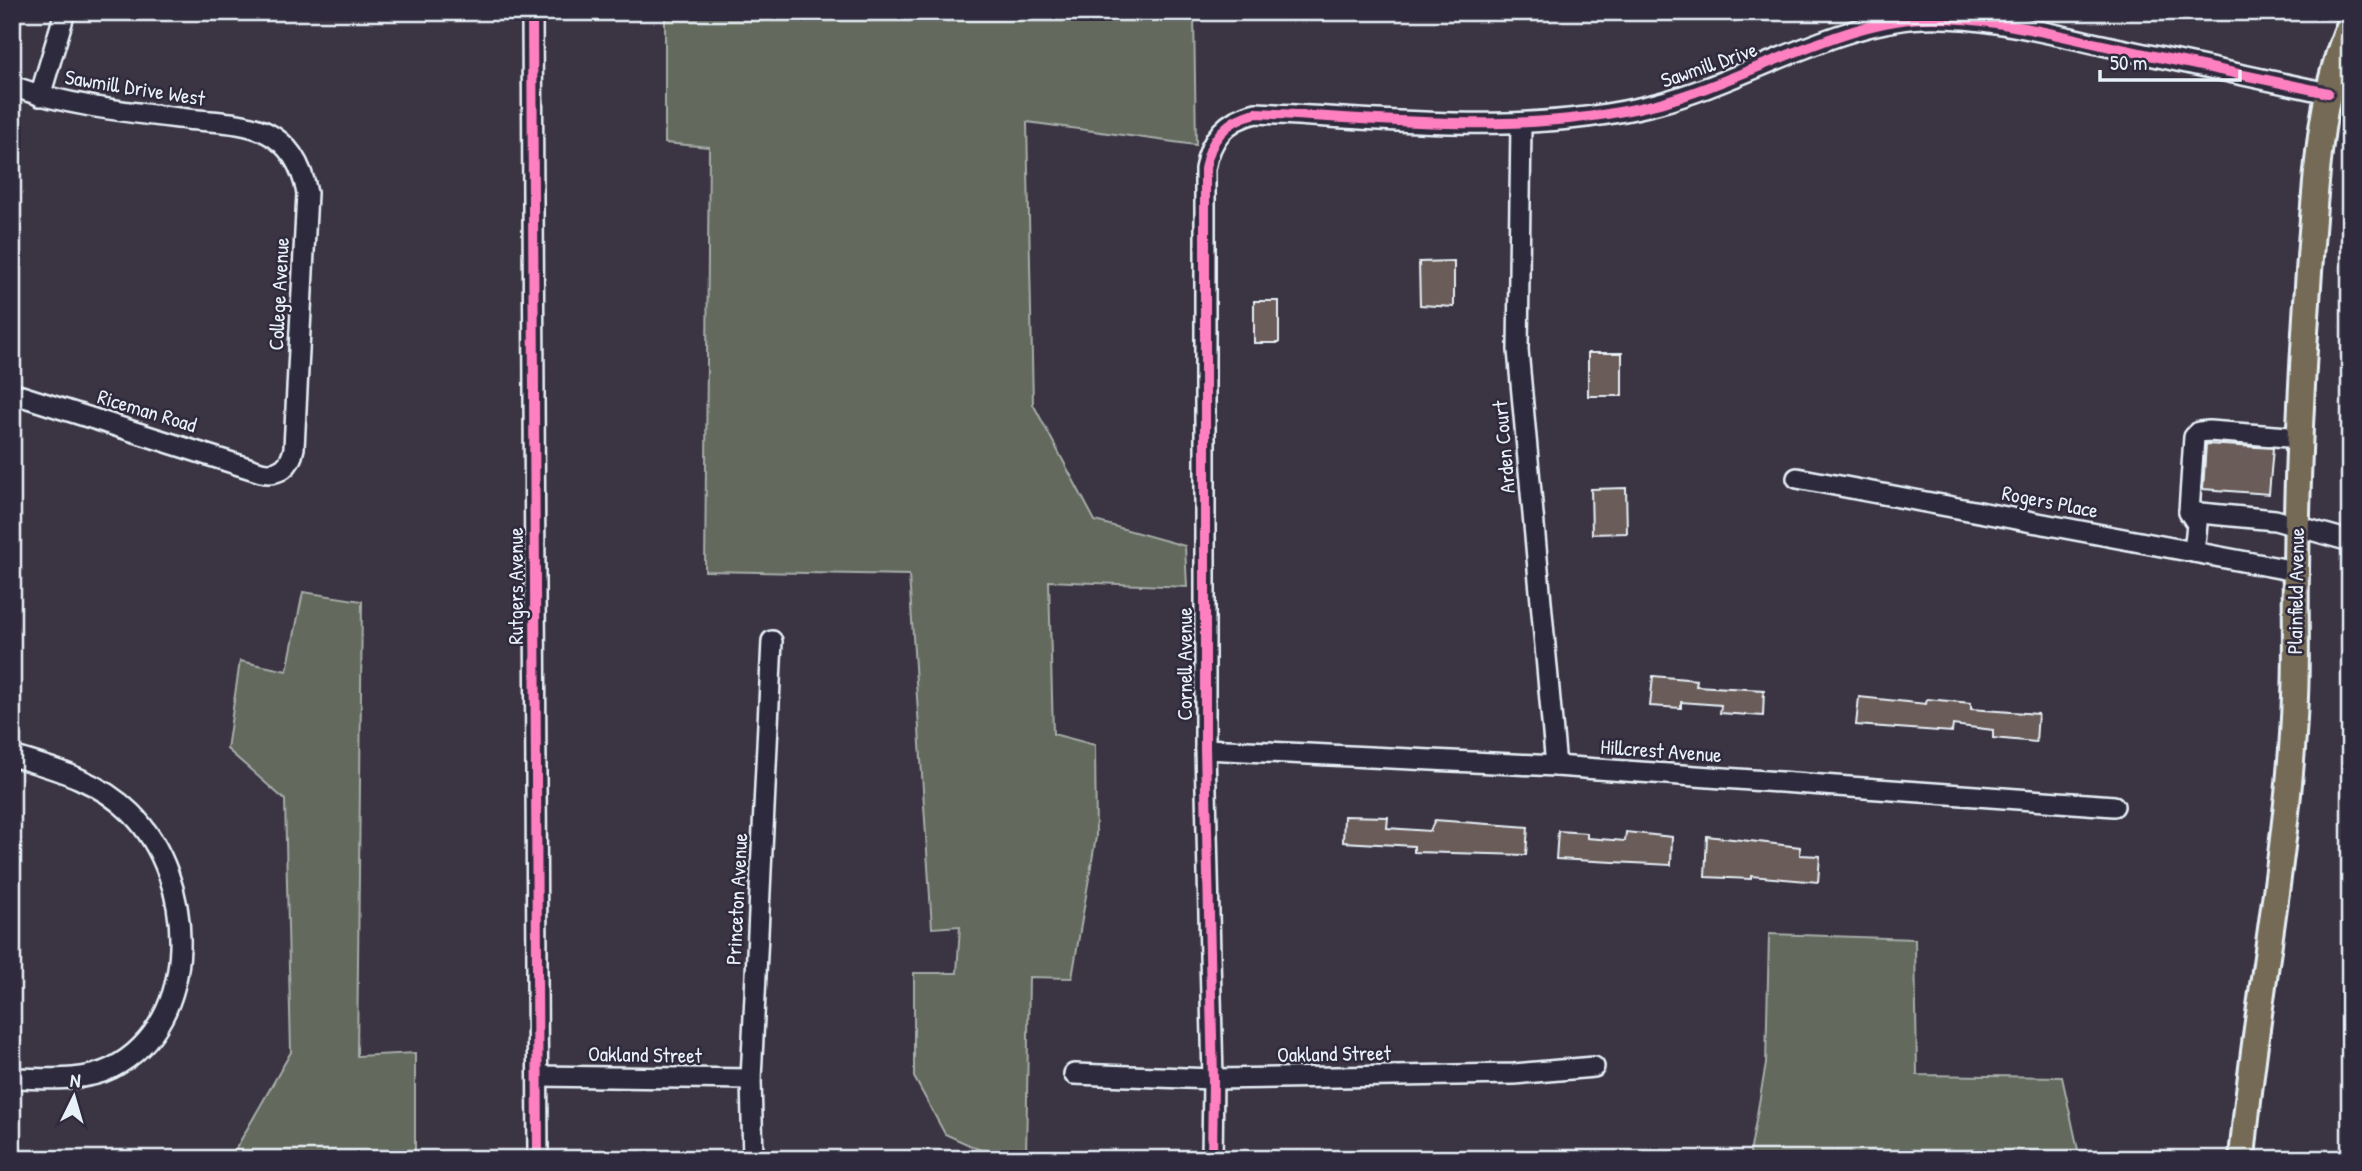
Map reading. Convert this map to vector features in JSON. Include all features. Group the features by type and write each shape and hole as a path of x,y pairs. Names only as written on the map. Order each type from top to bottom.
{"main road":[{"name":"Plainfield Avenue","path":"2242,1159 2250,1068 2284,836 2295,698 2295,571 2309,274 2319,155 2329,93 2350,24"}],"street":[{"path":"40,96 65,12"},
{"name":"Rutgers Avenue","path":"532,12 538,1159"},
{"name":"Sawmill Drive","path":"1205,169 1208,152 1216,136 1229,124 1256,113 1521,124 1612,113 1657,103 1866,29 1921,18 1966,19 2329,93"},
{"name":"Sawmill Drive West","path":"12,86 40,96 115,110 252,127"},
{"name":"Arden Court","path":"1521,124 1518,350 1556,766"},
{"name":"College Avenue","path":"252,127 279,141 290,151 299,164 307,193 294,449 286,467 268,473"},
{"name":"Cornell Avenue","path":"1205,169 1205,749 1213,1079 1212,1159"},
{"name":"Riceman Road","path":"12,393 268,473"},
{"path":"2194,552 2197,524 2189,512 2194,437 2199,432 2301,438"},
{"name":"Rogers Place","path":"1797,478 2295,571"},
{"path":"2189,512 2274,520 2350,541"},
{"name":"Princeton Avenue","path":"753,1159 751,1079 772,641"},
{"name":"Hillcrest Avenue","path":"1205,749 1556,766 2114,806"},
{"path":"12,756 88,781 131,812 153,840 169,872 178,906 180,941 170,1001 161,1022 132,1056 102,1072 74,1078 12,1078"},
{"name":"Oakland Street","path":"1074,1074 1213,1079 1514,1074 1594,1067"},
{"name":"Oakland Street","path":"538,1076 751,1079"}],"green space":[{"path":"665,12 1194,12 1196,145 1027,122 1033,404 1095,521 1185,546 1187,587 1049,581 1053,734 1095,745 1096,837 1072,978 1029,977 1026,1159 1000,1159 945,1134 914,1077 914,973 957,973 960,926 932,928 909,575 705,571 709,147 665,143"},
{"path":"303,592 362,601 357,1056 415,1053 415,1159 230,1159 291,1052 285,800 227,749 240,661 287,671"},
{"path":"1769,934 1915,939 1917,1075 2062,1077 2080,1159 1749,1159 1766,1064"}],"building":[{"path":"1454,261 1454,307 1420,305 1419,262"},
{"path":"1254,301 1279,301 1279,343 1254,343"},
{"path":"1588,353 1622,353 1622,396 1588,396"},
{"path":"2206,444 2273,448 2269,494 2203,489"},
{"path":"1626,488 1627,533 1592,534 1591,489"},
{"path":"1653,676 1697,680 1696,686 1764,690 1763,716 1720,713 1721,705 1681,702 1681,708 1650,706"},
{"path":"1859,697 1926,704 1927,699 1971,703 1971,709 2038,714 2036,742 1993,738 1993,730 1953,725 1952,732 1856,725"},
{"path":"1344,816 1388,817 1387,828 1430,831 1435,820 1528,827 1526,855 1414,852 1414,846 1343,842"},
{"path":"1558,831 1587,833 1587,838 1625,841 1626,832 1672,837 1671,865 1556,859"},
{"path":"1707,836 1800,847 1800,855 1820,856 1818,882 1751,876 1751,879 1705,877"}],"cycle path":[{"path":"532,12 538,1159"},
{"path":"1212,1159 1213,1079 1205,749 1205,169 1207,158 1221,132 1236,120 1256,113 1457,123 1507,123 1607,114 1689,94 1857,30 1923,18 2013,26 2328,93"}]}
